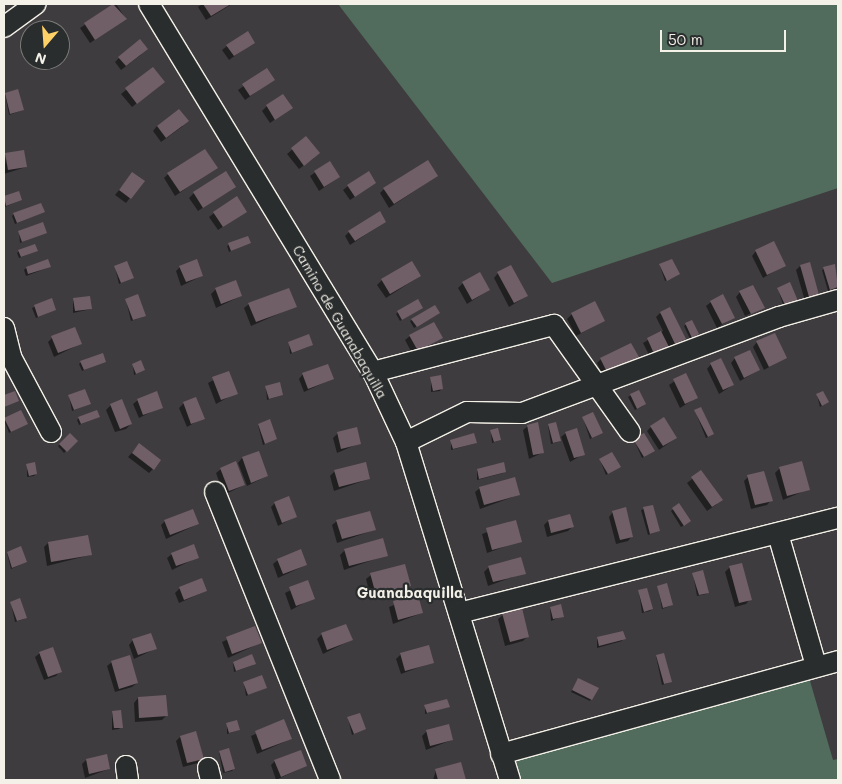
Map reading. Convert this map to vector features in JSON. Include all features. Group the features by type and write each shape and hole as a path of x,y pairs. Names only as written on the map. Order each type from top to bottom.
{"street":[{"path":"4,27 36,4"},
{"name":"Camino de Guanabaquilla","path":"149,4 373,372 406,442 510,780"},
{"path":"406,442 467,412 522,413 780,317 838,300"},
{"path":"373,372 554,325 630,432"},
{"path":"4,328 7,360 51,432"},
{"path":"215,492 330,780"},
{"path":"460,613 838,518"},
{"path":"778,534 816,666"},
{"path":"501,754 838,661"}],"green space":[{"path":"338,4 838,4 838,188 552,283"},
{"path":"808,674 833,760 838,759 838,780 510,780 501,754"}],"building":[{"path":"113,4 127,19 95,40 84,23"},
{"path":"203,4 231,4 211,16"},
{"path":"248,31 255,43 234,56 226,45"},
{"path":"140,39 148,49 126,66 118,57"},
{"path":"153,67 165,82 137,104 125,88"},
{"path":"267,68 275,80 250,96 242,84"},
{"path":"18,89 24,110 10,114 5,93"},
{"path":"283,94 293,108 275,120 266,105"},
{"path":"179,109 189,121 166,138 157,126"},
{"path":"306,136 320,153 304,166 291,148"},
{"path":"205,149 218,168 180,192 167,173"},
{"path":"24,150 27,167 8,170 5,153"},
{"path":"428,160 438,176 394,204 383,188"},
{"path":"330,161 340,177 324,187 314,171"},
{"path":"226,171 236,187 203,208 193,192"},
{"path":"369,171 376,183 355,197 347,185"},
{"path":"132,172 145,181 131,199 119,190"},
{"path":"19,191 22,200 6,206 4,196"},
{"path":"237,196 247,212 223,227 213,212"},
{"path":"41,203 45,212 17,223 13,213"},
{"path":"380,211 386,222 355,241 348,231"},
{"path":"43,222 47,233 22,242 18,231"},
{"path":"248,236 251,243 231,251 228,243"},
{"path":"774,241 786,266 767,275 755,250"},
{"path":"35,244 38,251 21,257 18,250"},
{"path":"48,259 51,267 28,274 26,267"},
{"path":"197,259 203,276 186,282 179,266"},
{"path":"672,259 680,274 667,281 659,264"},
{"path":"127,261 134,278 121,283 114,266"},
{"path":"412,261 421,276 390,294 381,279"},
{"path":"810,262 819,295 809,297 800,265"},
{"path":"835,264 838,287 830,290 823,267"},
{"path":"511,265 528,296 514,303 497,272"},
{"path":"480,272 490,290 472,300 462,282"},
{"path":"236,280 242,296 221,304 215,288"},
{"path":"790,282 798,301 786,307 777,288"},
{"path":"753,285 765,308 751,314 739,291"},
{"path":"289,288 297,307 256,322 248,303"},
{"path":"138,294 146,316 133,320 125,299"},
{"path":"723,294 735,318 722,324 710,301"},
{"path":"90,296 92,309 75,311 73,298"},
{"path":"52,298 56,310 38,317 34,305"},
{"path":"418,299 423,308 402,320 397,311"},
{"path":"595,301 605,321 581,333 571,313"},
{"path":"435,305 440,313 417,327 411,319"},
{"path":"670,307 686,339 675,344 660,312"},
{"path":"692,320 699,334 692,338 685,323"},
{"path":"434,322 443,338 418,351 409,335"},
{"path":"75,327 82,344 58,353 51,336"},
{"path":"661,331 670,349 655,356 647,338"},
{"path":"775,333 787,358 769,367 756,341"},
{"path":"309,334 313,345 292,353 288,342"},
{"path":"631,343 639,357 607,372 600,358"},
{"path":"750,350 760,370 744,378 734,357"},
{"path":"103,353 106,362 84,370 80,361"},
{"path":"721,358 734,385 723,390 710,363"},
{"path":"141,360 145,370 136,374 132,364"},
{"path":"328,364 334,379 308,389 302,373"},
{"path":"229,371 238,394 221,400 212,377"},
{"path":"686,373 698,398 685,404 673,379"},
{"path":"441,375 443,389 433,391 430,377"},
{"path":"280,382 283,395 269,399 265,386"},
{"path":"85,389 91,404 74,410 68,395"},
{"path":"639,390 646,404 637,409 630,394"},
{"path":"15,391 19,401 4,407 4,395"},
{"path":"157,391 163,408 143,415 137,399"},
{"path":"823,391 829,402 822,406 816,394"},
{"path":"196,397 205,419 191,424 183,402"},
{"path":"122,399 132,424 120,429 110,404"},
{"path":"701,407 714,434 708,437 694,410"},
{"path":"21,410 28,424 11,432 4,418"},
{"path":"97,410 100,417 81,424 78,417"},
{"path":"593,412 603,433 592,438 582,417"},
{"path":"664,417 677,438 663,446 650,426"},
{"path":"270,419 277,439 265,444 258,424"},
{"path":"538,422 544,453 533,455 527,425"},
{"path":"556,422 561,441 553,443 548,424"},
{"path":"357,427 361,444 341,449 337,432"},
{"path":"498,428 501,440 494,442 490,430"},
{"path":"577,428 585,455 574,458 565,432"},
{"path":"70,433 78,441 67,452 59,444"},
{"path":"474,433 477,443 453,449 450,440"},
{"path":"644,433 655,451 644,457 633,439"},
{"path":"139,443 161,460 154,470 132,453"},
{"path":"259,451 268,476 251,483 242,457"},
{"path":"612,452 621,467 608,474 599,459"},
{"path":"236,461 245,485 229,491 220,468"},
{"path":"802,461 810,490 787,496 779,467"},
{"path":"35,462 37,474 29,476 26,464"},
{"path":"366,462 370,479 339,487 334,470"},
{"path":"504,462 506,472 479,479 477,469"},
{"path":"701,470 723,500 712,507 691,477"},
{"path":"764,471 773,501 755,505 747,475"},
{"path":"515,477 520,495 484,505 479,487"},
{"path":"289,496 297,517 282,523 274,502"},
{"path":"679,503 691,521 684,526 672,508"},
{"path":"653,505 660,531 650,534 643,507"},
{"path":"626,507 633,537 620,540 612,511"},
{"path":"193,509 199,524 170,535 164,520"},
{"path":"370,511 376,530 342,539 336,520"},
{"path":"570,514 574,527 551,533 548,520"},
{"path":"516,520 522,542 492,550 486,528"},
{"path":"88,535 92,555 51,562 48,542"},
{"path":"383,538 388,556 349,566 344,549"},
{"path":"194,544 199,558 176,566 171,553"},
{"path":"21,546 27,562 12,568 7,552"},
{"path":"301,549 307,565 283,574 277,559"},
{"path":"521,557 526,574 493,582 488,566"},
{"path":"742,563 752,600 739,603 729,566"},
{"path":"405,564 411,586 376,595 370,573"},
{"path":"703,570 709,593 699,595 692,573"},
{"path":"202,578 207,591 184,600 179,587"},
{"path":"308,580 315,599 296,606 289,587"},
{"path":"667,583 673,605 663,608 657,586"},
{"path":"647,588 653,609 644,612 638,590"},
{"path":"418,595 423,613 398,620 393,601"},
{"path":"20,598 27,618 17,621 10,602"},
{"path":"561,604 564,617 553,619 550,607"},
{"path":"522,608 529,637 510,642 502,613"},
{"path":"346,624 353,640 327,650 321,633"},
{"path":"255,626 262,643 232,654 226,637"},
{"path":"623,631 626,639 599,646 597,637"},
{"path":"151,633 157,649 138,655 132,639"},
{"path":"429,645 434,663 405,671 400,653"},
{"path":"53,647 62,672 48,677 39,652"},
{"path":"664,653 672,682 664,684 656,655"},
{"path":"252,654 256,664 236,671 233,662"},
{"path":"130,655 138,683 119,689 111,661"},
{"path":"262,675 267,688 248,695 243,682"},
{"path":"578,678 599,688 592,700 572,690"},
{"path":"166,695 168,716 139,718 138,697"},
{"path":"447,699 450,707 427,713 424,705"},
{"path":"121,710 123,728 114,728 112,711"},
{"path":"360,713 366,729 354,734 347,717"},
{"path":"284,719 292,739 262,750 255,731"},
{"path":"237,720 240,730 229,733 226,723"},
{"path":"449,724 453,740 430,746 426,730"},
{"path":"196,731 204,759 187,763 180,736"},
{"path":"229,748 235,769 225,772 219,751"},
{"path":"301,750 307,766 281,777 274,760"},
{"path":"107,754 110,769 89,774 86,759"},
{"path":"461,762 466,780 438,780 435,769"}],"district":[{"name":"Guanabaquilla","path":"410,593"}]}
